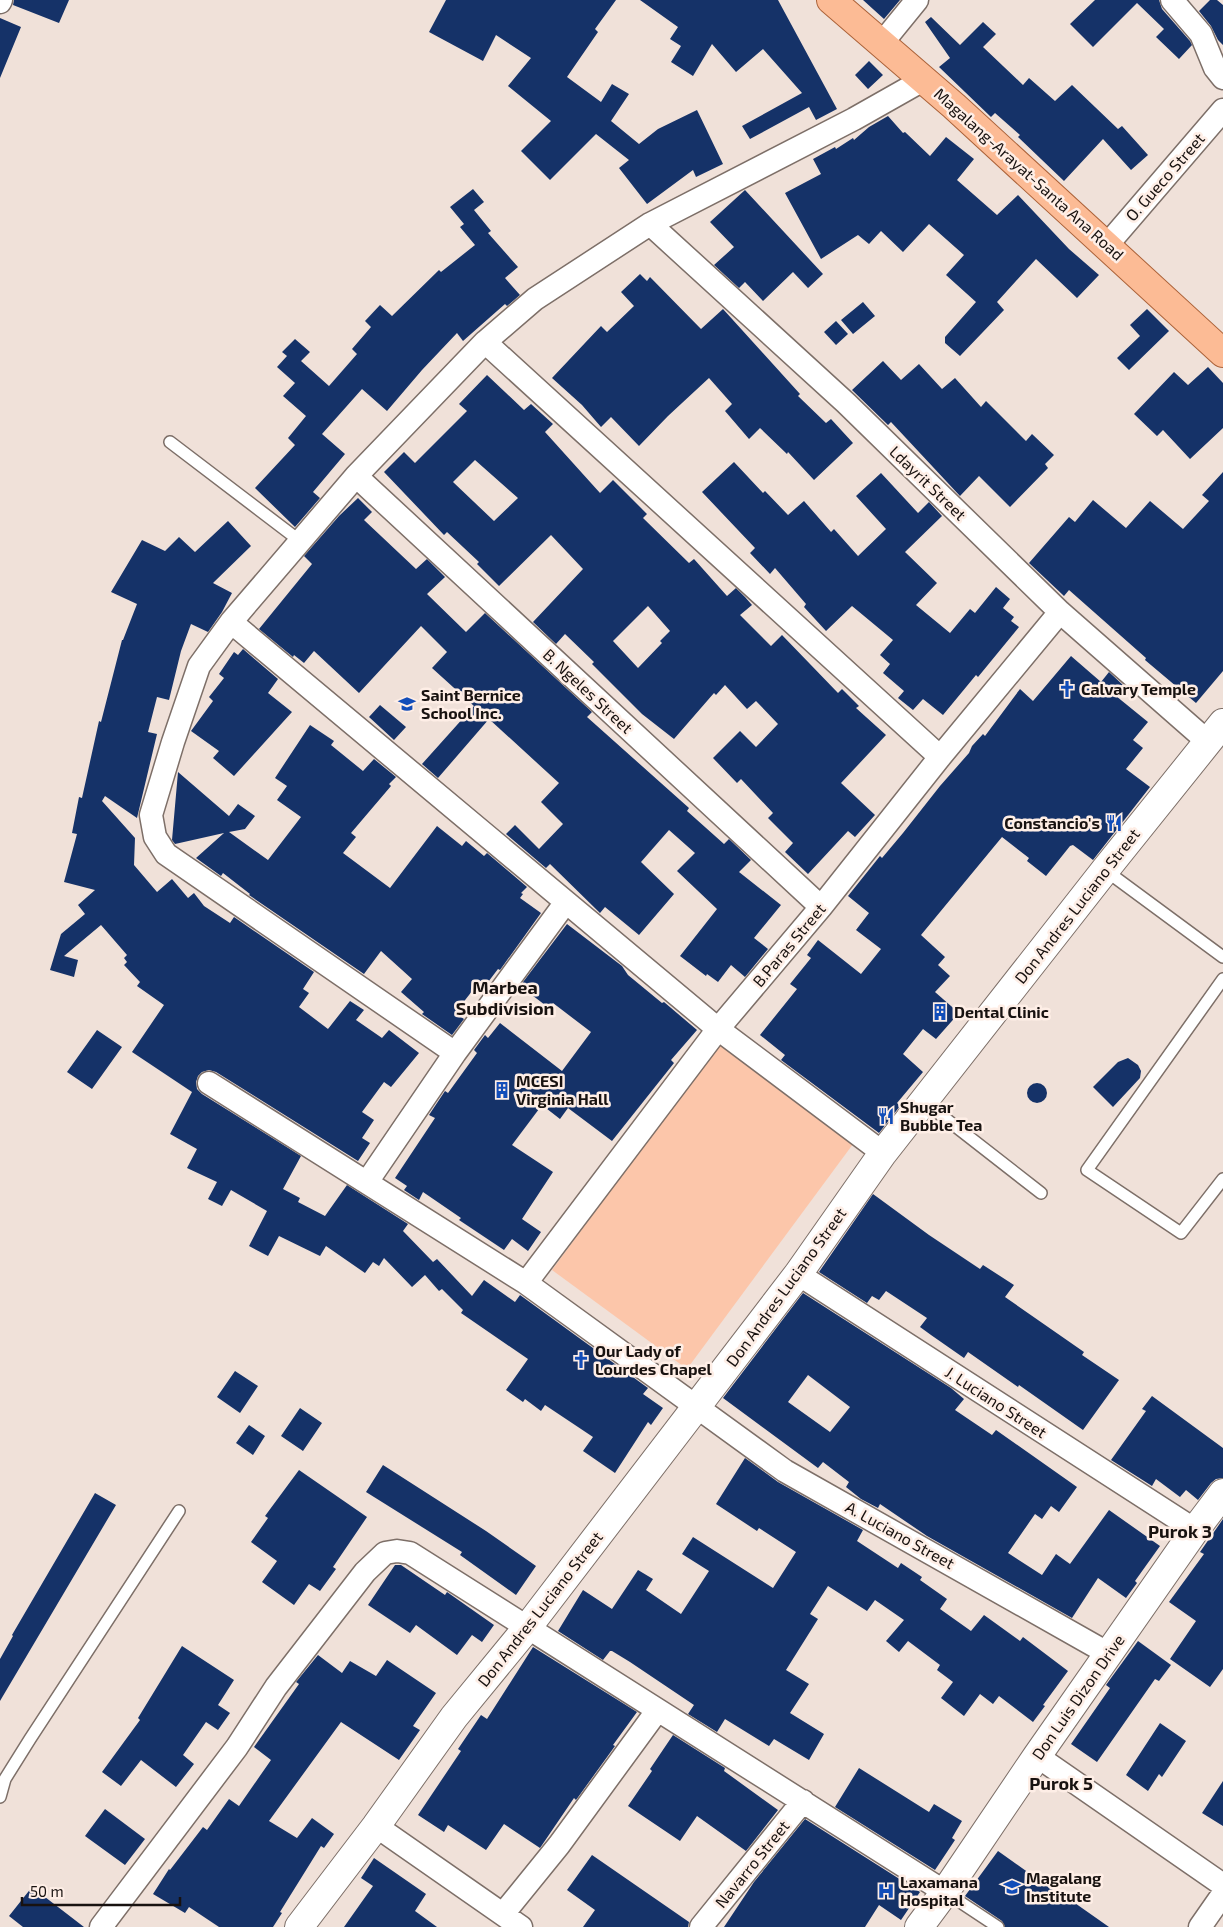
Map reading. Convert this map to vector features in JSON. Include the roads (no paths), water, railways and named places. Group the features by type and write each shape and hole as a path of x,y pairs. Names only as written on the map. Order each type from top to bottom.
{"main road":[{"name":"Magalang-Arayat-Santa Ana Road","path":"831,0 924,80 1108,245 1223,353"}],"street":[{"path":"882,43 917,0"},
{"path":"1172,0 1201,34 1215,68 1223,78"},
{"path":"455,1053 166,854 155,837 151,814 199,666 231,622 356,476 485,342 535,299 650,224 854,119 924,80"},
{"name":"O. Gueco Street","path":"1108,245 1223,110"},
{"name":"Ldayrit Street","path":"650,224 846,403 1060,612 1215,732"},
{"path":"485,342 940,758"},
{"name":"B. Ngeles Street","path":"356,476 821,907"},
{"name":"B.Paras Street","path":"526,1283 718,1029 821,907 1060,612"},
{"path":"231,622 718,1029 883,1153"},
{"name":"Don Andres Luciano Street","path":"299,1927 376,1826 454,1717 526,1628 798,1274 883,1153 1215,732"},
{"path":"367,1182 455,1053 566,902"},
{"name":"A. Luciano Street","path":"209,1084 526,1283 785,1471 1108,1654"},
{"name":"J. Luciano Street","path":"798,1274 1194,1530"},
{"name":"Don Luis Dizon Drive","path":"919,1927 1194,1530 1223,1493"},
{"path":"101,1927 237,1747 276,1687 366,1572 385,1553 397,1551 410,1553 945,1892"},
{"path":"503,1914 559,1845 658,1711"},
{"path":"1037,1756 1223,1885"},
{"name":"Navarro Street","path":"701,1927 803,1801"},
{"path":"376,1826 521,1927"},
{"path":"1200,1927 1223,1894"}],"lane":[{"path":"170,442 300,541"},
{"path":"1105,870 1223,957"},
{"path":"1223,979 1087,1170 1181,1233 1223,1179"},
{"path":"923,1101 1042,1193"},
{"path":"0,1797 5,1779 30,1739 179,1511"},
{"path":"945,1892 998,1927"}],"place":[{"name":"Calvary Temple","path":"1067,689"},
{"name":"Saint Bernice School Inc.","path":"407,704"},
{"name":"Constancio's","path":"1114,823"},
{"name":"Dental Clinic","path":"940,1012"},
{"name":"MCESI Virginia Hall","path":"502,1090"},
{"name":"Shugar Bubble Tea","path":"886,1116"},
{"name":"Our Lady of Lourdes Chapel","path":"581,1360"},
{"name":"Magalang Institute","path":"1012,1887"},
{"name":"Laxamana Hospital","path":"886,1891"}],"district":[{"name":"Marbea Subdivision","path":"505,998"},
{"name":"Purok 3","path":"1180,1532"},
{"name":"Purok 5","path":"1061,1784"}]}
